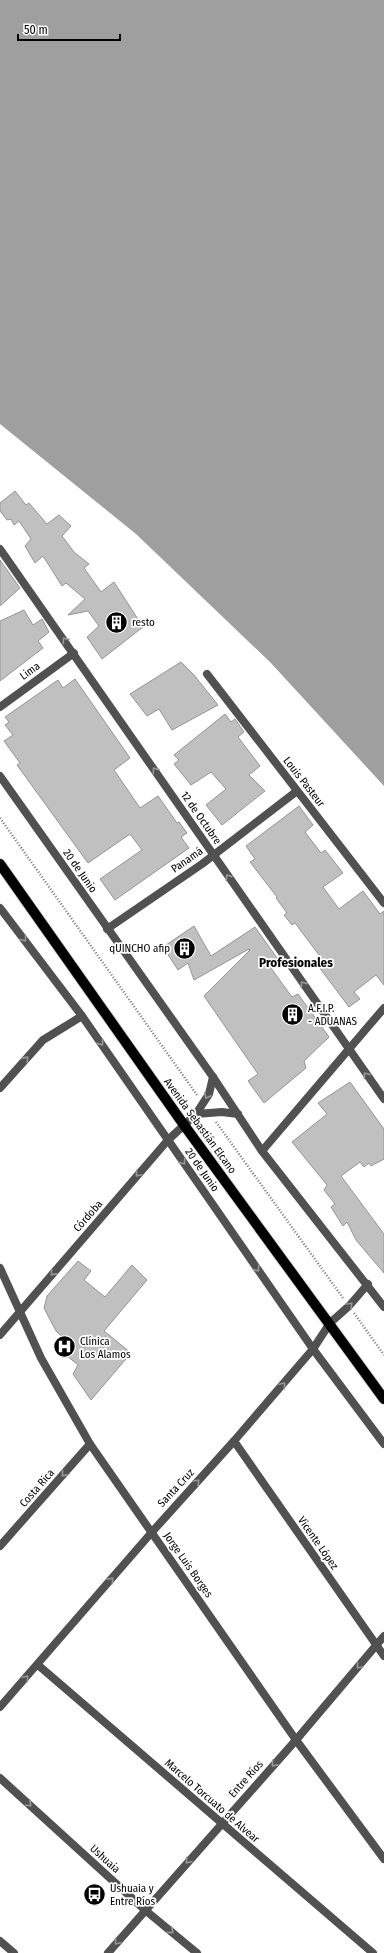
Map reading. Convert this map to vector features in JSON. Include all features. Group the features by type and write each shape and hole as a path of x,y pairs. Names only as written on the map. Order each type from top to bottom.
{"main road":[{"name":"Avenida Sebastián Elcano","path":"0,864 184,1125 384,1399"}],"street":[{"name":"12 de Octubre","path":"0,549 384,1099"},
{"name":"Lima","path":"0,707 74,653"},
{"name":"Louis Pasteur","path":"207,674 384,903"},
{"name":"20 de Junio","path":"0,776 213,1077 262,1151 368,1284 384,1307"},
{"name":"Panamá","path":"107,929 213,855 297,791"},
{"name":"20 de Junio","path":"0,908 82,1016 313,1349 384,1444"},
{"path":"262,1151 384,1008"},
{"path":"0,1088 43,1040 82,1016"},
{"name":"Córdoba","path":"0,1335 168,1140 196,1114 209,1094 213,1077"},
{"path":"196,1114 208,1112 238,1114"},
{"name":"Jorge Luis Borges","path":"0,1268 21,1311 41,1358 90,1444 296,1740 384,1859"},
{"name":"Santa Cruz","path":"0,1707 152,1532 234,1441 313,1349 330,1323 349,1306 368,1284"},
{"name":"Vicente López","path":"234,1441 384,1656"},
{"name":"Costa Rica","path":"0,1546 90,1444"},
{"name":"Entre Ríos","path":"108,1953 221,1823 296,1740 384,1636"},
{"name":"Marcelo Torcuato de Alvear","path":"38,1664 373,1953"},
{"name":"Ushuaia","path":"0,1778 145,1910 197,1953"},
{"path":"0,1941 14,1953"}],"path":[{"path":"0,818 128,996 203,1105"},
{"path":"208,1112 384,1355"}],"shaded area":[{"path":"0,0 384,0 384,786 270,662 136,534 0,424"}],"building":[{"path":"15,491 26,505 29,503 47,524 59,515 71,526 62,536 74,552 89,564 84,568 101,592 114,582 143,627 102,659 87,637 99,626 88,611 68,615 85,599 66,583 62,586 43,556 35,563 25,546 31,539 19,521 14,525 11,519 7,520 0,511 0,503"},
{"path":"0,560 20,588 0,606"},
{"path":"24,610 33,625 42,619 49,632 38,641 43,648 0,681 0,621"},
{"path":"181,662 194,675 218,705 172,730 159,709 147,716 130,694"},
{"path":"75,679 130,758 114,770 140,808 158,796 177,823 179,822 187,833 181,837 189,848 115,900 100,879 142,850 130,834 88,863 17,765 20,763 4,741 13,735 5,725 9,722 5,717 58,680 63,688"},
{"path":"225,714 231,722 235,719 244,732 238,737 260,766 249,775 265,791 222,825 206,805 226,789 211,772 191,785 174,764 179,760 174,755"},
{"path":"299,806 313,825 305,832 321,853 325,850 343,873 323,887 339,909 363,891 380,914 384,911 384,985 376,975 354,992 360,999 349,1007 316,963 322,959 295,923 292,925 284,915 287,913 276,898 277,897 250,862 255,859 246,846"},
{"name":"A.F.I.P. - ADUANAS","path":"194,926 211,956 255,927 277,958 268,964 292,997 298,994 329,1037 304,1061 306,1068 264,1103 248,1081 258,1074 204,996 250,950 249,949 194,980 188,963 178,970 163,947"},
{"path":"350,1082 384,1129 384,1159 371,1166 369,1163 364,1167 360,1162 341,1176 384,1234 384,1273 356,1240 347,1222 343,1226 331,1207 335,1204 324,1190 327,1185 292,1142 327,1114 318,1103"},
{"path":"78,1261 91,1271 84,1280 105,1297 132,1265 147,1280 104,1331 131,1353 91,1400 73,1374 78,1365 60,1350 68,1342 56,1331 44,1308 47,1296"}],"place":[{"name":"resto","path":"117,622"},
{"name":"qUINCHO afip","path":"185,948"},
{"name":"A.F.I.P. - ADUANAS","path":"293,1014"},
{"name":"Clínica Los Alamos","path":"65,1347"},
{"name":"Ushuaia y Entre Ríos","path":"95,1894"}],"district":[{"name":"Profesionales","path":"296,962"}]}
